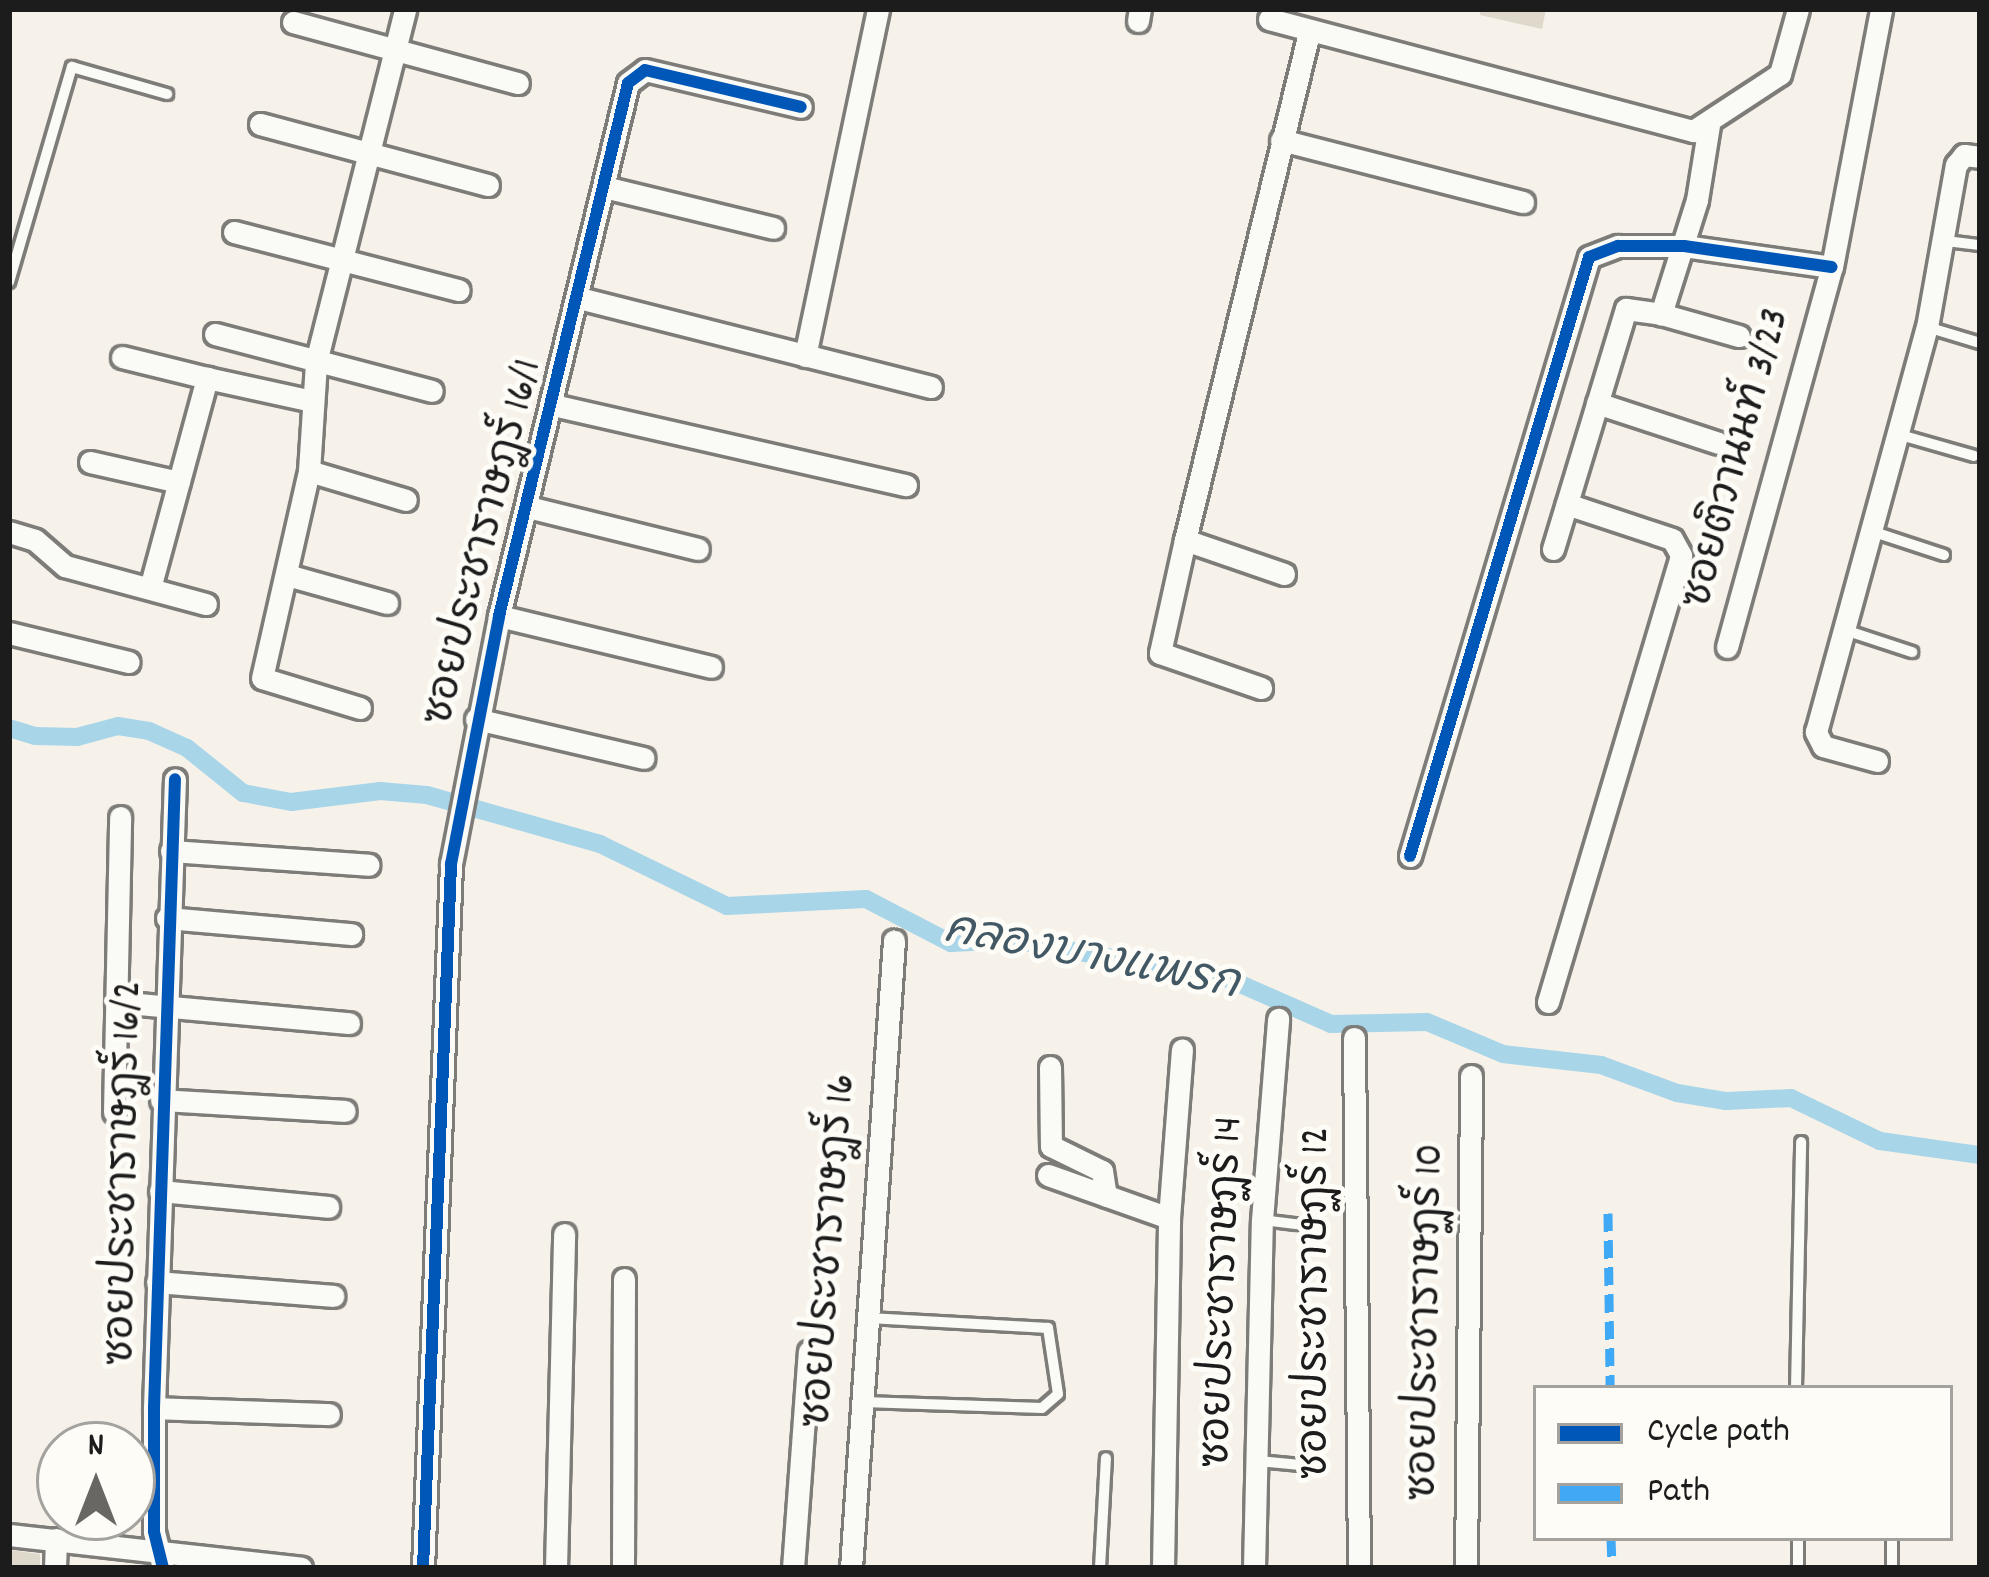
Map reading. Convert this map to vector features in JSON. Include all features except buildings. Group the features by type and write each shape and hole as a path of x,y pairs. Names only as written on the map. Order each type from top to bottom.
{"street":[{"path":"360,708 264,682 309,471 317,418 308,400 405,9"},
{"path":"805,356 878,9"},
{"path":"1269,19 1309,34 1674,130 1709,124 1780,74 1798,9"},
{"name":"ซอยติวานนท์ 3/23","path":"1727,646 1832,268 1881,9"},
{"path":"293,22 518,83"},
{"path":"1261,688 1160,653 1309,34"},
{"name":"ซอยประชาราษฎร์ 16/1","path":"423,1568 442,964 458,816 476,719 604,187 636,71 801,107"},
{"path":"260,124 488,185"},
{"path":"1661,314 1684,246 1709,124"},
{"path":"1281,140 1522,202"},
{"path":"1877,761 1816,739 1868,530 1927,327 1956,165 1964,155 1980,157"},
{"path":"604,187 773,228"},
{"path":"234,232 459,290"},
{"path":"1410,856 1579,274 1603,249 1684,246 1832,268"},
{"path":"579,298 931,387"},
{"path":"1553,549 1626,309 1739,336"},
{"path":"215,334 432,392"},
{"path":"122,357 308,400"},
{"path":"150,589 206,378"},
{"path":"1597,403 1719,443"},
{"path":"553,405 906,485"},
{"path":"90,462 179,482"},
{"path":"309,471 406,500"},
{"path":"1548,1002 1682,555 1672,539 1567,504"},
{"path":"528,508 698,549"},
{"path":"9,532 65,566 206,604"},
{"path":"1186,540 1284,574"},
{"path":"9,548 42,549"},
{"path":"286,575 387,603"},
{"path":"500,616 711,667"},
{"path":"9,633 128,662"},
{"path":"476,719 644,758"},
{"name":"ซอยประชาราษฎร์ 16/2","path":"161,1559 154,1408 163,1006 175,779"},
{"path":"114,1112 120,817"},
{"path":"171,851 369,866"},
{"path":"167,918 351,934"},
{"name":"ซอยประชาราษฎร์ 16","path":"850,1568 894,940"},
{"path":"116,1002 349,1024"},
{"name":"ซอยประชาราษฏร์ 14","path":"1254,1568 1262,1220 1278,1019"},
{"name":"ซอยประชาราษฏร์ 12","path":"1354,1038 1359,1568"},
{"path":"1163,1568 1169,1219 1182,1049"},
{"path":"1050,1067 1053,1151 1102,1172 1106,1196"},
{"name":"ซอยประชาราษฏร์ 10","path":"1466,1568 1471,1076"},
{"path":"161,1100 345,1111"},
{"path":"1048,1175 1169,1219"},
{"path":"160,1191 328,1207"},
{"path":"556,1568 564,1234"},
{"path":"623,1568 624,1279"},
{"path":"157,1282 333,1296"},
{"path":"793,1568 809,1352"},
{"path":"154,1408 329,1414"},
{"path":"66,1541 161,1559 302,1568"}],"lane":[{"path":"9,282 72,67 167,94"},
{"path":"1946,241 1980,245"},
{"path":"1927,327 1980,343"},
{"path":"1897,434 1974,456"},
{"path":"1868,530 1945,554"},
{"path":"1842,629 1912,652"},
{"path":"1796,1385 1801,1142"},
{"path":"1262,1220 1297,1224"},
{"path":"860,1402 1042,1408 1058,1394 1048,1328 866,1318"},
{"path":"1100,1568 1106,1458"},
{"path":"1258,1461 1301,1465"}],"waterway":[{"name":"คลองบางแพรก","path":"9,728 35,736 77,737 118,726 149,731 187,748 243,793 291,802 380,791 427,795 600,844 727,906 866,899 951,943 1012,940 1229,979 1331,1024 1427,1022 1503,1054 1601,1065 1677,1093 1726,1101 1791,1098 1880,1141 1980,1155"}],"marked path":[{"path":"1608,1213 1610,1385"},
{"path":"1611,1541 1612,1568"}],"cycle path":[{"path":"423,1568 451,864 499,616 628,83 645,70 801,107"},
{"path":"1410,856 1589,257 1618,246 1684,246 1832,267"},
{"path":"163,1568 154,1531 154,1408 175,779"}]}
